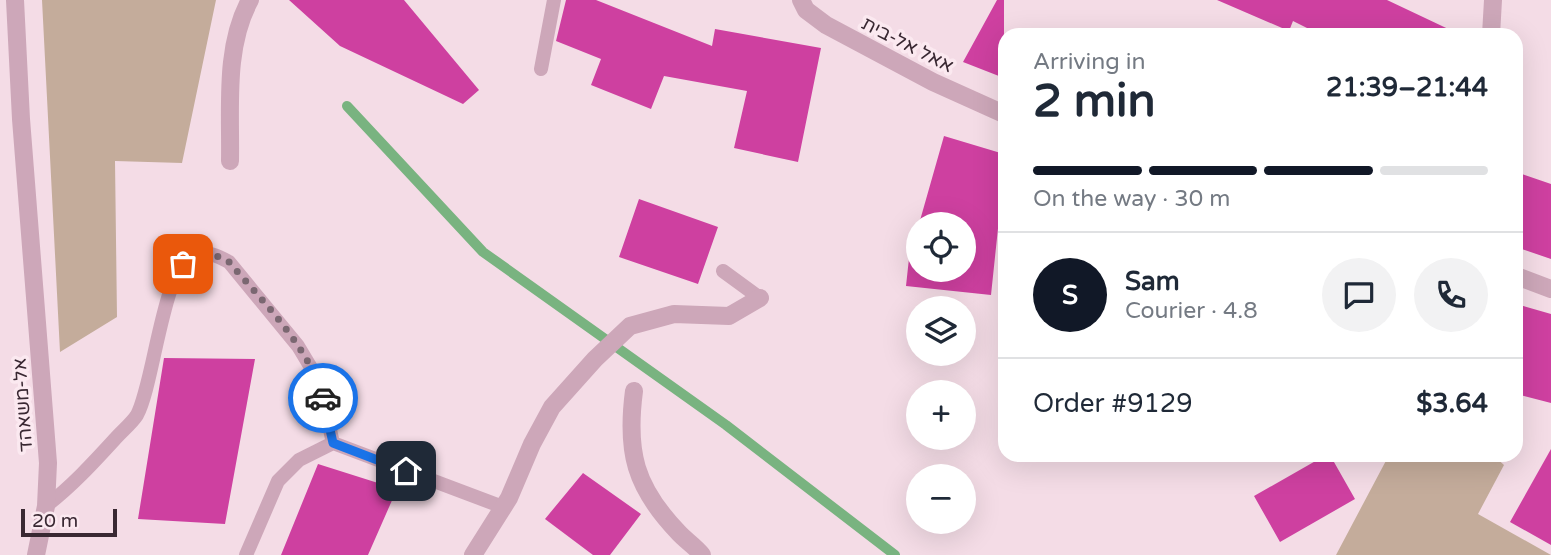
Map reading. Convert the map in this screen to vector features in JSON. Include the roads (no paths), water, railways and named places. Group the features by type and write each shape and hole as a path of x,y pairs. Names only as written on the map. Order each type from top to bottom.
{"street":[{"name":"אל-משאהד","path":"15,0 22,131 48,463 46,506 36,555"},
{"path":"230,161 231,89 236,42 250,0"},
{"name":"אאל אל-בית","path":"801,0 806,10 826,25 933,82 998,111"},
{"path":"1491,28 1493,0"},
{"path":"1523,279 1551,289"},
{"path":"473,555 503,507 552,407 595,359 630,326 674,314 729,316 760,298"},
{"path":"634,391 630,421 633,457 645,490 677,532 702,555"}],"lane":[{"path":"541,69 554,0"},
{"path":"46,506 75,484 136,415 155,356 171,285 183,264 193,255 215,254 229,262 298,346 319,381 333,443"},
{"path":"723,271 760,298"},
{"path":"246,555 278,481 299,460 333,443 503,507"}],"waterway":[{"path":"347,106 483,252 726,425 895,555"}]}
